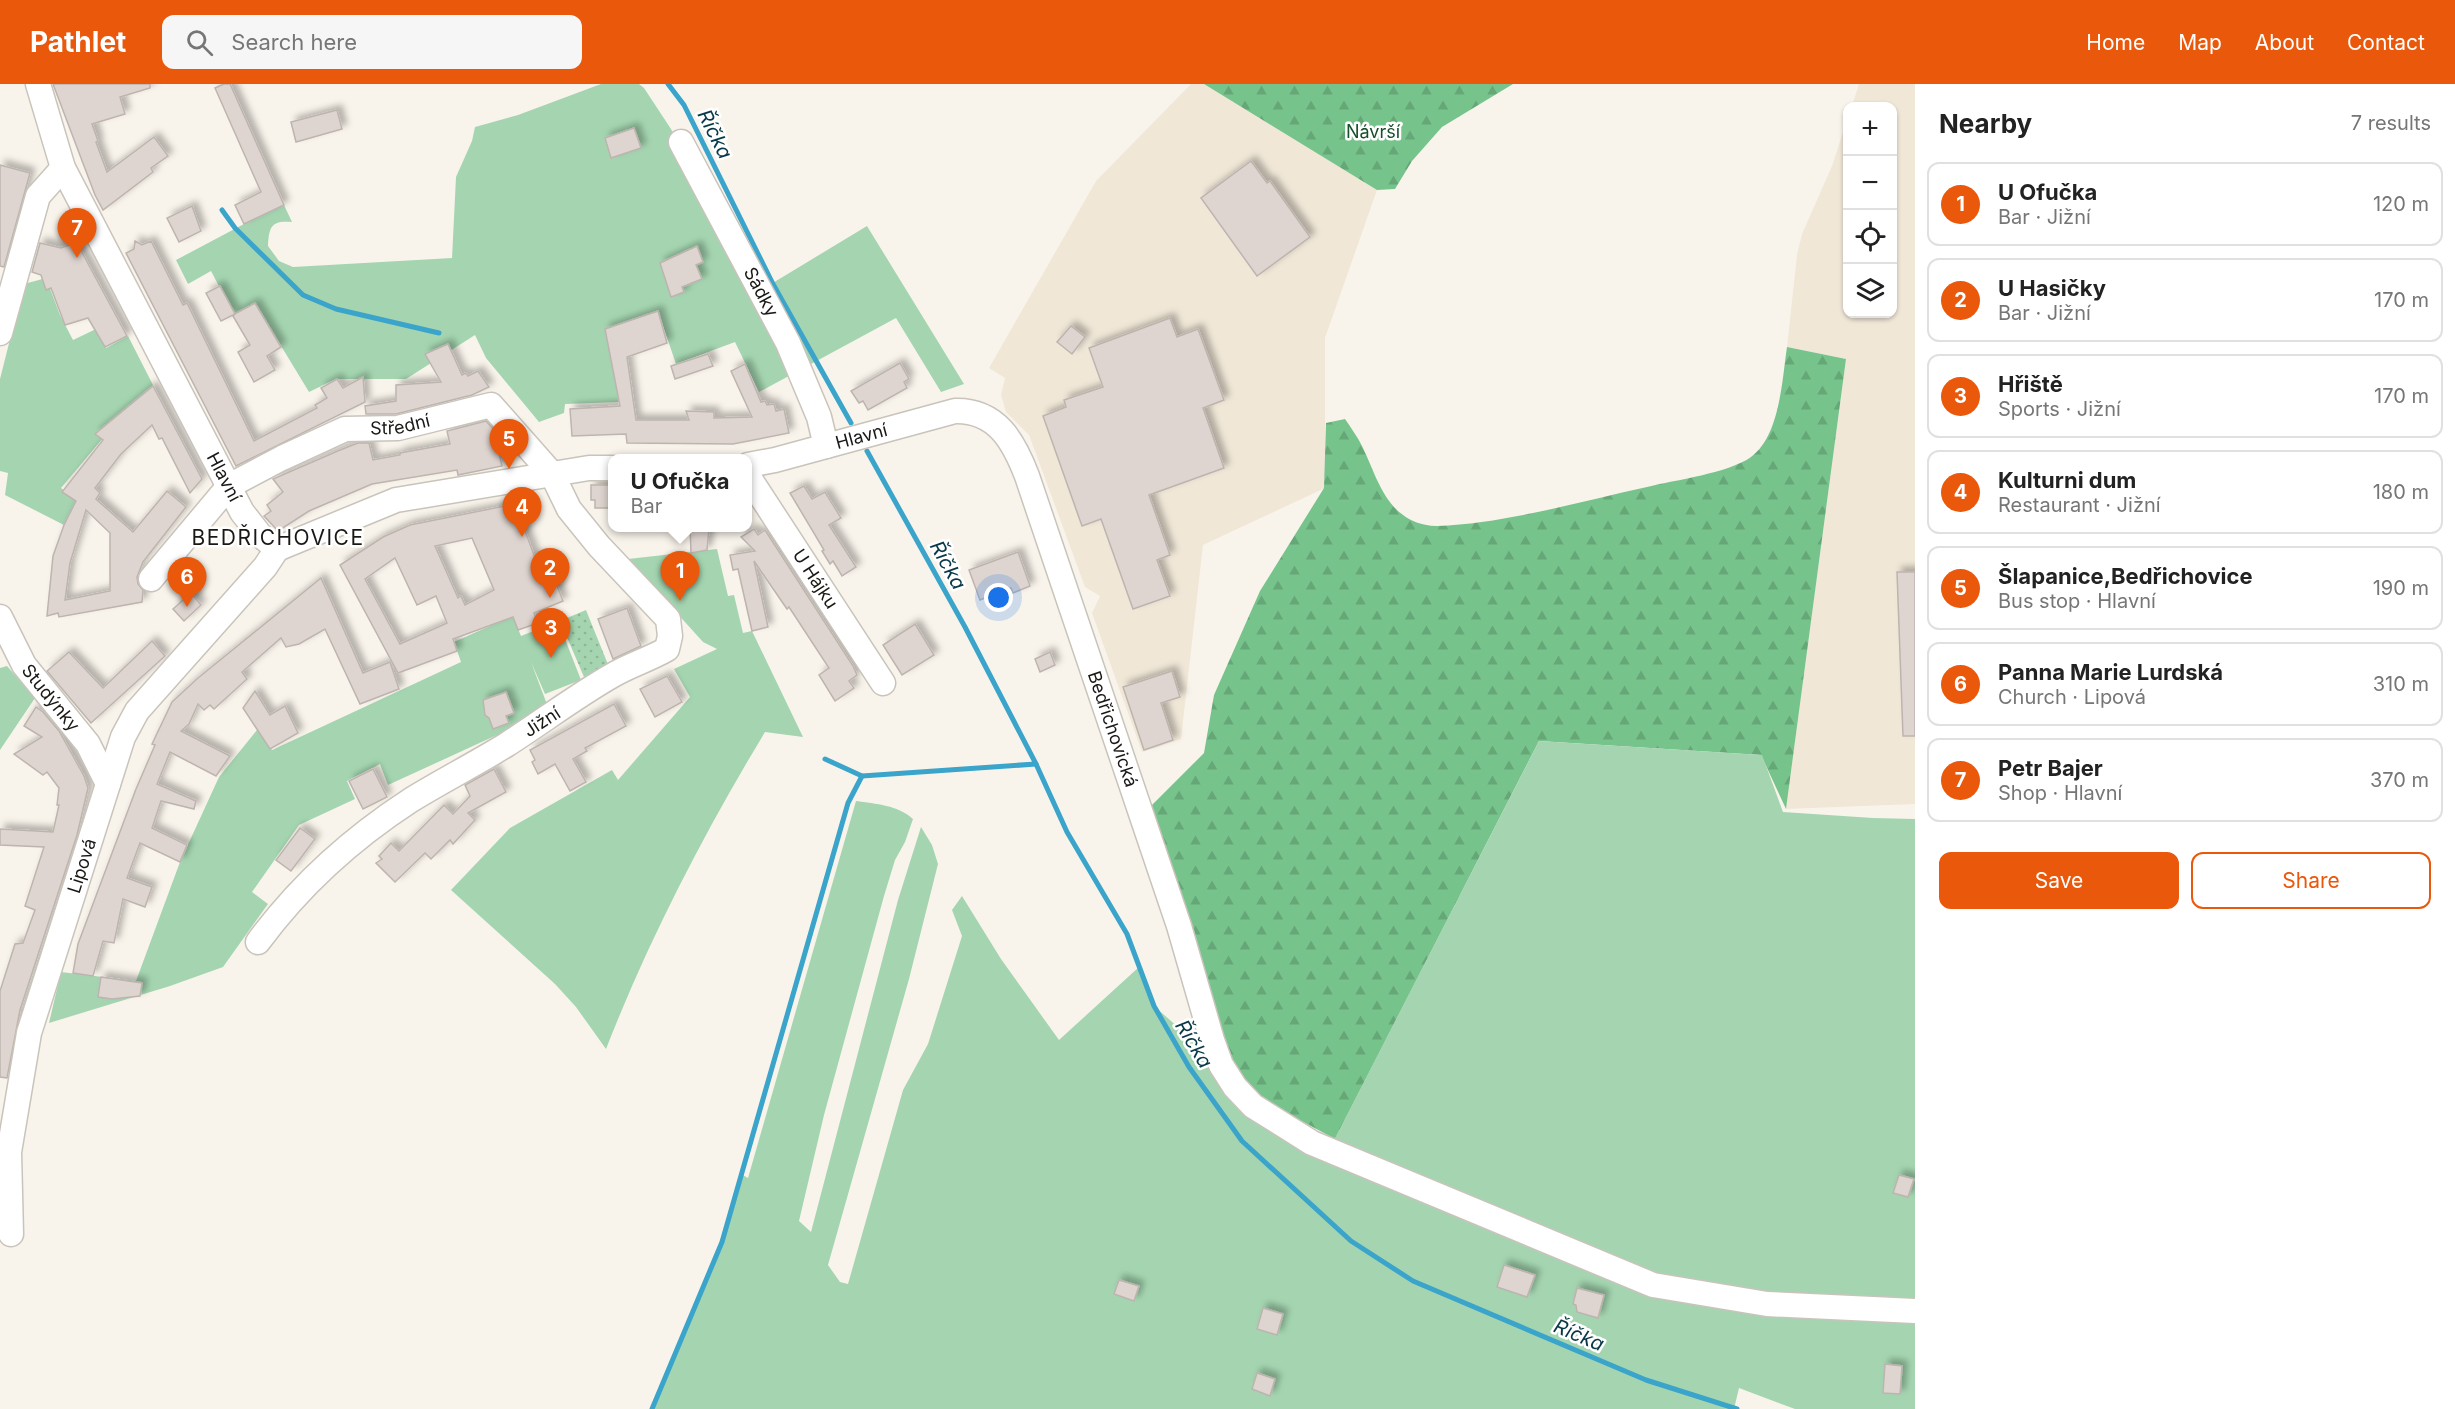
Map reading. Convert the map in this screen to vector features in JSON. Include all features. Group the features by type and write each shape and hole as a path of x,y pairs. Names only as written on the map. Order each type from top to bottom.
{"street":[{"name":"Hlavní","path":"38,84 63,168 242,512 260,535 277,549"},
{"name":"Sádky","path":"681,142 788,343 819,417 826,446"},
{"path":"0,333 39,196 63,168"},
{"name":"Střední","path":"229,486 345,429 398,428 491,405 552,474"},
{"name":"Hlavní","path":"752,464 775,460 942,413 962,411 975,413"},
{"name":"Bedřichovická","path":"975,413 990,419 1006,433 1027,476 1175,915 1221,1065 1235,1087 1253,1106 1312,1143 1653,1286 1767,1304 1915,1311"},
{"path":"277,549 345,519 396,500 589,468 608,468"},
{"name":"Jižní","path":"258,942 282,910 311,878 345,847 411,801 505,745 615,674 667,649 670,636 668,619 599,546 569,509 552,474"},
{"name":"U Hájku","path":"752,484 883,683"},
{"path":"150,579 229,486"},
{"name":"Lipová","path":"11,1234 9,1152 29,1032 123,737 137,711 265,567 277,549"},
{"name":"Studýnky","path":"0,617 24,665 88,744 108,784"},
{"name":"Studýnky","path":"88,744 123,737"}],"shaded area":[{"path":"1191,84 1204,84 1377,190 1325,338 1325,488 1203,545 1181,739 1142,752 1092,613 1100,596 1085,587 1029,435 1006,412 1001,395 1005,378 989,368 1096,181"},
{"path":"1859,84 1915,84 1915,804 1786,809 1846,359 1787,347 1797,255 1802,234 1832,166 1843,132 1843,318 1897,318 1897,102 1853,102"}],"green space":[{"path":"601,84 639,84 644,88 671,129 710,203 761,290 867,226 964,384 941,392 896,318 759,392 735,342 676,364 658,311 605,329 619,402 565,404 564,413 539,422 486,358 475,335 406,379 336,379 309,392 255,303 234,315 211,271 188,284 176,260 284,205 292,222 280,222 272,226 268,246 279,261 293,267 452,258 456,177 472,141 475,127 518,115"},
{"name":"Návrší","path":"1204,84 1513,84 1442,127 1412,161 1395,189 1377,190"},
{"path":"46,278 60,315 73,340 96,329 106,348 128,336 153,385 97,432 103,438 61,488 76,500 64,525 5,495 8,473 0,471 0,379 24,284"},
{"path":"1787,347 1846,359 1786,809 1761,755 1539,741 1335,1139 1259,1098 1240,1079 1224,1051 1148,809 1204,753 1214,695 1260,591 1324,488 1326,423 1345,419 1360,442 1387,497 1401,514 1411,520 1437,526 1490,521 1701,475 1741,463 1761,448 1774,422"},
{"path":"717,549 728,596 734,595 743,633 752,631 803,737 765,732 720,809 679,887 640,967 606,1049 576,1007 555,984 451,890 510,828 612,770 618,780 690,697 674,669 717,649 703,642 628,559"},
{"path":"586,610 609,667 584,677 560,621"},
{"path":"513,616 521,636 558,621 581,680 545,694 531,662 548,707 521,724 388,785 380,764 347,781 355,799 299,825 252,892 268,904 223,967 170,986 49,1023 61,972 136,981 180,862 219,777 257,730 272,750 461,662 454,642"},
{"path":"7,666 35,698 0,750 0,668"},
{"path":"1539,741 1762,755 1783,812 1915,819 1915,1409 1795,1409 1739,1388 1734,1409 652,1409 722,1242 741,1174 748,1178 856,801 894,808 913,819 905,842 895,860 884,896 824,1115 799,1221 811,1232 898,900 921,827 932,845 938,864 909,979 828,1265 840,1282 848,1284 903,1090 928,1044 962,936 952,910 962,896 1001,959 1059,1040 1139,967 1154,1006 1221,1065 1235,1087 1329,1150"}],"building":[{"path":"53,84 150,84 150,88 120,97 125,114 92,124 98,141 96,142 107,172 154,137 168,156 151,168 153,172 103,210 95,195"},
{"path":"230,84 284,205 244,224 235,205 261,192 215,88"},
{"path":"337,110 342,129 296,142 291,122"},
{"path":"634,128 641,148 611,158 605,138"},
{"path":"1251,161 1267,183 1270,181 1310,237 1257,276 1201,198"},
{"path":"0,165 30,173 4,267 0,266"},
{"path":"192,206 201,231 179,242 167,218"},
{"path":"135,241 142,245 151,241 183,305 187,303 254,441 317,408 315,405 327,398 321,388 337,379 343,388 363,377 365,402 236,466 126,253 134,249"},
{"path":"40,243 61,248 74,243 78,245 127,336 105,347 88,318 65,325 51,288 46,290 41,275 32,272"},
{"path":"697,246 703,262 696,265 702,279 682,287 684,292 671,297 660,263"},
{"path":"220,286 235,314 221,321 206,293"},
{"path":"255,303 281,347 267,356 275,370 254,382 238,352 250,345 233,316"},
{"path":"658,311 667,343 627,357 636,420 689,420 686,411 714,412 714,418 752,417 731,371 745,364 761,402 765,401 767,405 774,404 776,411 784,409 789,433 733,444 627,443 626,434 572,436 570,409 620,406 605,329"},
{"path":"1170,318 1177,337 1198,329 1224,400 1203,408 1224,468 1149,495 1170,555 1157,560 1170,596 1133,609 1101,519 1082,526 1043,416 1066,407 1064,400 1103,387 1089,348"},
{"path":"1071,326 1085,337 1072,354 1057,342"},
{"path":"448,344 462,375 466,373 468,376 478,371 489,387 472,395 396,414 366,414 365,406 396,401 396,385 441,382 425,354"},
{"path":"708,354 713,366 675,379 671,366"},
{"path":"900,363 909,379 904,382 907,388 868,410 863,401 859,403 851,391"},
{"path":"153,386 202,479 190,493 162,438 159,439 152,425 121,454 95,488 100,493 96,499 133,532 167,491 186,507 143,562 137,577 138,584 143,590 142,602 59,617 58,613 47,616 53,556 64,525 76,501 62,492 103,440 95,434","holes":["86,510 110,533 110,591 65,600 70,563"]},
{"path":"486,421 494,430 502,466 458,475 457,470 372,484 309,511 278,531 264,516 271,511 267,505 283,492 273,479 340,450 358,443 369,443 373,460 400,455 400,453 450,444 447,431"},
{"path":"591,485 608,485 608,508 595,508 595,500 591,500"},
{"path":"804,486 812,499 825,492 841,518 829,525 856,567 842,576 833,561 830,564 790,493"},
{"path":"515,504 544,582 554,578 563,601 534,613 538,623 518,630 513,617 453,639 457,651 398,673 340,565 383,537 410,525","holes":["472,538 494,590 465,605 461,596 458,598 435,546","395,558 417,605 436,596 447,623 400,644 365,579"]},
{"path":"754,529 758,535 765,530 853,666 857,675 849,681 854,688 835,701 819,675 829,668 789,607 787,609 754,561 768,627 752,631 738,569 733,570 730,555 755,551 741,537"},
{"path":"690,532 709,532 707,550 691,553"},
{"path":"1018,552 1030,586 1013,593 1011,588 980,600 969,570"},
{"path":"1897,572 1915,572 1915,736 1903,736"},
{"path":"321,578 363,673 390,662 399,689 360,704 325,629 299,644 286,647 281,638 242,672 247,679 214,709 210,705 204,710 198,704 189,724 181,731 230,756 216,776 170,752 157,784 196,801 194,809 161,801 152,828 187,845 180,862 140,843 127,878 152,887 145,907 123,899 114,943 103,941 93,976 73,973 78,944 136,789 155,745 152,744 172,702 198,678"},
{"path":"191,593 201,605 184,621 173,609"},
{"path":"627,608 641,646 613,659 598,619"},
{"path":"915,624 934,655 902,675 883,645"},
{"path":"152,641 165,656 91,723 47,671 69,652 103,688"},
{"path":"1050,652 1055,665 1040,672 1035,659"},
{"path":"1172,671 1180,697 1161,703 1173,740 1144,750 1123,687"},
{"path":"667,676 682,702 655,717 640,689"},
{"path":"255,691 270,715 285,706 298,733 270,749 243,708"},
{"path":"506,692 514,713 506,716 509,723 493,729 489,718 485,715 483,700"},
{"path":"614,704 626,726 585,748 587,751 573,759 586,782 570,791 555,764 538,774 532,762 535,760 530,750"},
{"path":"36,707 59,731 84,776 88,788 77,835 20,1010 7,1078 0,1077 0,991 15,944 23,943 35,910 25,906 44,847 0,845 0,829 53,832 59,805 57,805 59,788 47,772 43,775 14,754 42,737 24,726"},
{"path":"373,769 387,797 363,809 349,781"},
{"path":"494,769 506,792 468,813 475,820 453,844 450,840 431,859 425,853 395,882 376,863 382,859 379,856 391,843 399,851 444,805 453,814 470,796 465,785"},
{"path":"300,828 315,839 291,871 276,860"},
{"path":"101,977 142,983 140,996 112,999 98,997"},
{"path":"1899,1175 1914,1179 1908,1197 1893,1193"},
{"path":"1504,1265 1535,1275 1527,1297 1497,1287"},
{"path":"1119,1280 1139,1286 1134,1301 1114,1294"},
{"path":"1577,1288 1604,1295 1598,1318 1577,1312 1576,1305 1573,1304"},
{"path":"1263,1308 1283,1314 1277,1335 1257,1329"},
{"path":"1885,1364 1902,1366 1900,1394 1883,1393"},
{"path":"1257,1373 1275,1379 1270,1396 1252,1389"}],"waterway":[{"name":"Říčka","path":"668,84 684,105 773,284 851,423"},
{"path":"222,210 235,228 303,295 336,309 439,333"},
{"name":"Říčka","path":"867,451 965,627 1036,764 1067,832 1127,934 1154,1006 1189,1067 1242,1141 1351,1241 1413,1281 1646,1380 1737,1409"},
{"path":"825,759 862,776 1036,764"},
{"path":"652,1409 722,1242 848,803 862,776"}],"place":[{"name":"Petr Bajer","path":"77,258"},
{"name":"Šlapanice,Bedřichovice","path":"509,469"},
{"name":"Kulturni dum","path":"522,537"},
{"name":"U Hasičky","path":"550,598"},
{"name":"U Ofučka","path":"680,601"},
{"name":"Panna Marie Lurdská","path":"187,607"},
{"name":"Hřiště","path":"551,658"}],"district":[{"name":"BEDŘICHOVICE","path":"278,538"}]}
